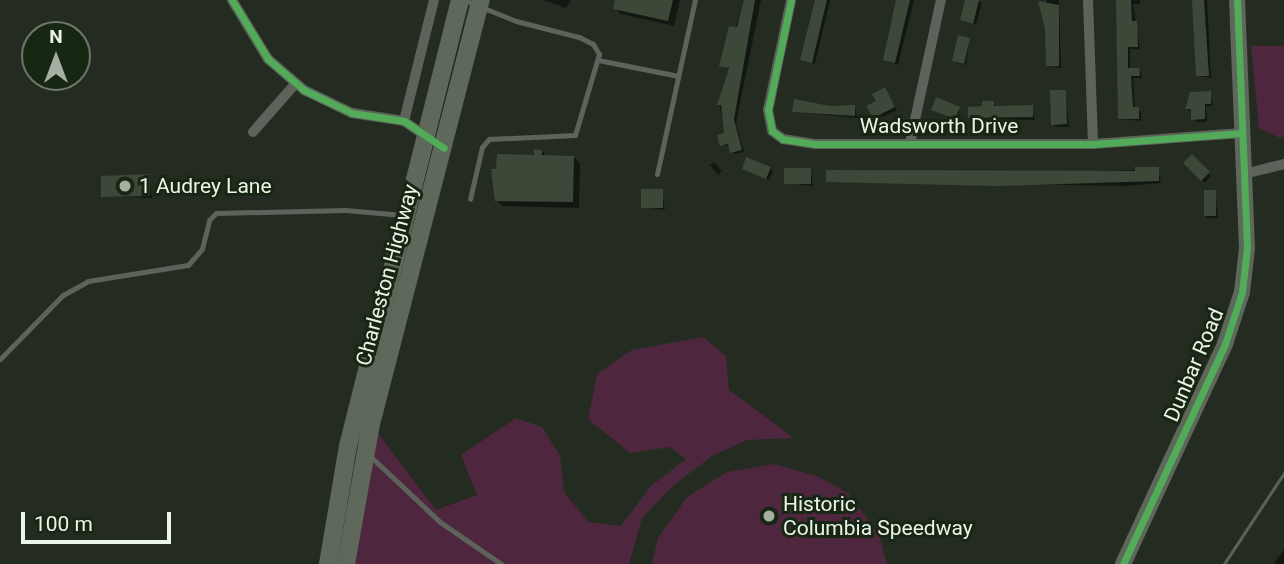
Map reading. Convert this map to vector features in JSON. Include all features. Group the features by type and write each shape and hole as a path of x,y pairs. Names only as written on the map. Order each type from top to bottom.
{"main road":[{"name":"Charleston Highway","path":"328,564 425,135 471,1"},
{"name":"Charleston Highway","path":"346,564 356,448 427,218 444,148 471,1"}],"street":[{"path":"232,0 260,49 295,84 352,114 404,121 444,148"},
{"path":"404,121 433,0"},
{"name":"Wadsworth Drive","path":"791,0 768,110 772,131 783,139 805,144 1093,144 1242,133"},
{"path":"910,143 941,0"},
{"path":"1088,0 1093,144"},
{"name":"Dunbar Road","path":"1123,564 1226,344 1240,303 1247,248 1237,0"},
{"path":"253,132 295,84"},
{"path":"1244,174 1284,164"}],"lane":[{"path":"657,174 695,0"},
{"path":"470,199 482,147 489,139 575,135 598,60 593,44 579,37 516,21 471,1"},
{"path":"598,60 678,76"},
{"path":"0,359 64,295 88,281 188,265 202,250 206,227 216,213 345,210 427,218"},
{"path":"356,448 440,522 501,564"}],"shaded area":[{"path":"1251,46 1284,46 1284,136 1280,138 1259,128"},
{"path":"703,337 726,356 729,390 794,438 747,440 712,456 675,484 642,518 629,564 346,564 371,424 436,510 477,495 461,455 516,418 542,427 560,456 564,492 588,522 621,526 651,486 686,459 670,447 630,453 588,419 597,374 632,350"},
{"name":"Historic Columbia Speedway","path":"774,464 817,476 848,493 879,535 887,564 652,564 658,538 687,497 727,472"}],"building":[{"path":"615,0 673,0 668,21 613,9"},
{"path":"744,0 755,0 734,119 742,150 730,153 728,144 720,146 717,135 724,133 721,105 717,105 729,68 719,66 729,26 737,27"},
{"path":"815,0 827,0 812,63 800,60"},
{"path":"896,0 910,0 895,63 883,60"},
{"path":"965,0 979,0 973,24 960,20"},
{"path":"1116,0 1131,0 1132,21 1137,21 1138,47 1128,47 1128,68 1139,68 1140,76 1131,76 1133,107 1139,107 1139,119 1118,119"},
{"path":"1192,0 1204,0 1209,76 1196,76"},
{"path":"1038,1 1059,5 1059,66 1046,66 1045,28"},
{"path":"958,35 970,38 964,64 952,61"},
{"path":"885,87 895,107 873,118 866,106 876,101 872,94"},
{"path":"1050,90 1066,90 1067,124 1051,125"},
{"path":"1211,91 1211,104 1205,104 1205,119 1191,120 1191,109 1185,109 1190,92"},
{"path":"936,97 960,107 955,119 931,110"},
{"path":"794,99 830,106 855,105 855,116 792,112"},
{"path":"982,101 994,101 994,106 1033,105 1033,117 968,118 968,107 982,106"},
{"path":"534,149 542,150 542,155 574,156 573,202 495,201 491,169 496,169 497,154 534,155"},
{"path":"1192,154 1210,172 1201,181 1183,163"},
{"path":"746,157 771,167 766,179 742,169"},
{"path":"1135,167 1159,167 1159,181 996,186 826,182 826,170 1135,171"},
{"path":"784,168 811,168 811,184 784,184"},
{"name":"1 Audrey Lane","path":"150,174 150,196 101,197 101,176"},
{"path":"641,189 663,189 663,208 641,208"},
{"path":"1204,190 1216,190 1216,216 1204,216"}],"railway":[{"path":"1224,564 1284,473"}],"cycle path":[{"path":"232,0 268,59 304,90 352,113 404,121 444,148"},
{"path":"791,0 768,110 772,131 783,139 816,144 1093,144 1242,133"},
{"path":"1123,564 1225,344 1242,292 1247,248 1237,0"}],"place":[{"name":"1 Audrey Lane","path":"125,186"},
{"name":"Historic Columbia Speedway","path":"769,516"}]}
